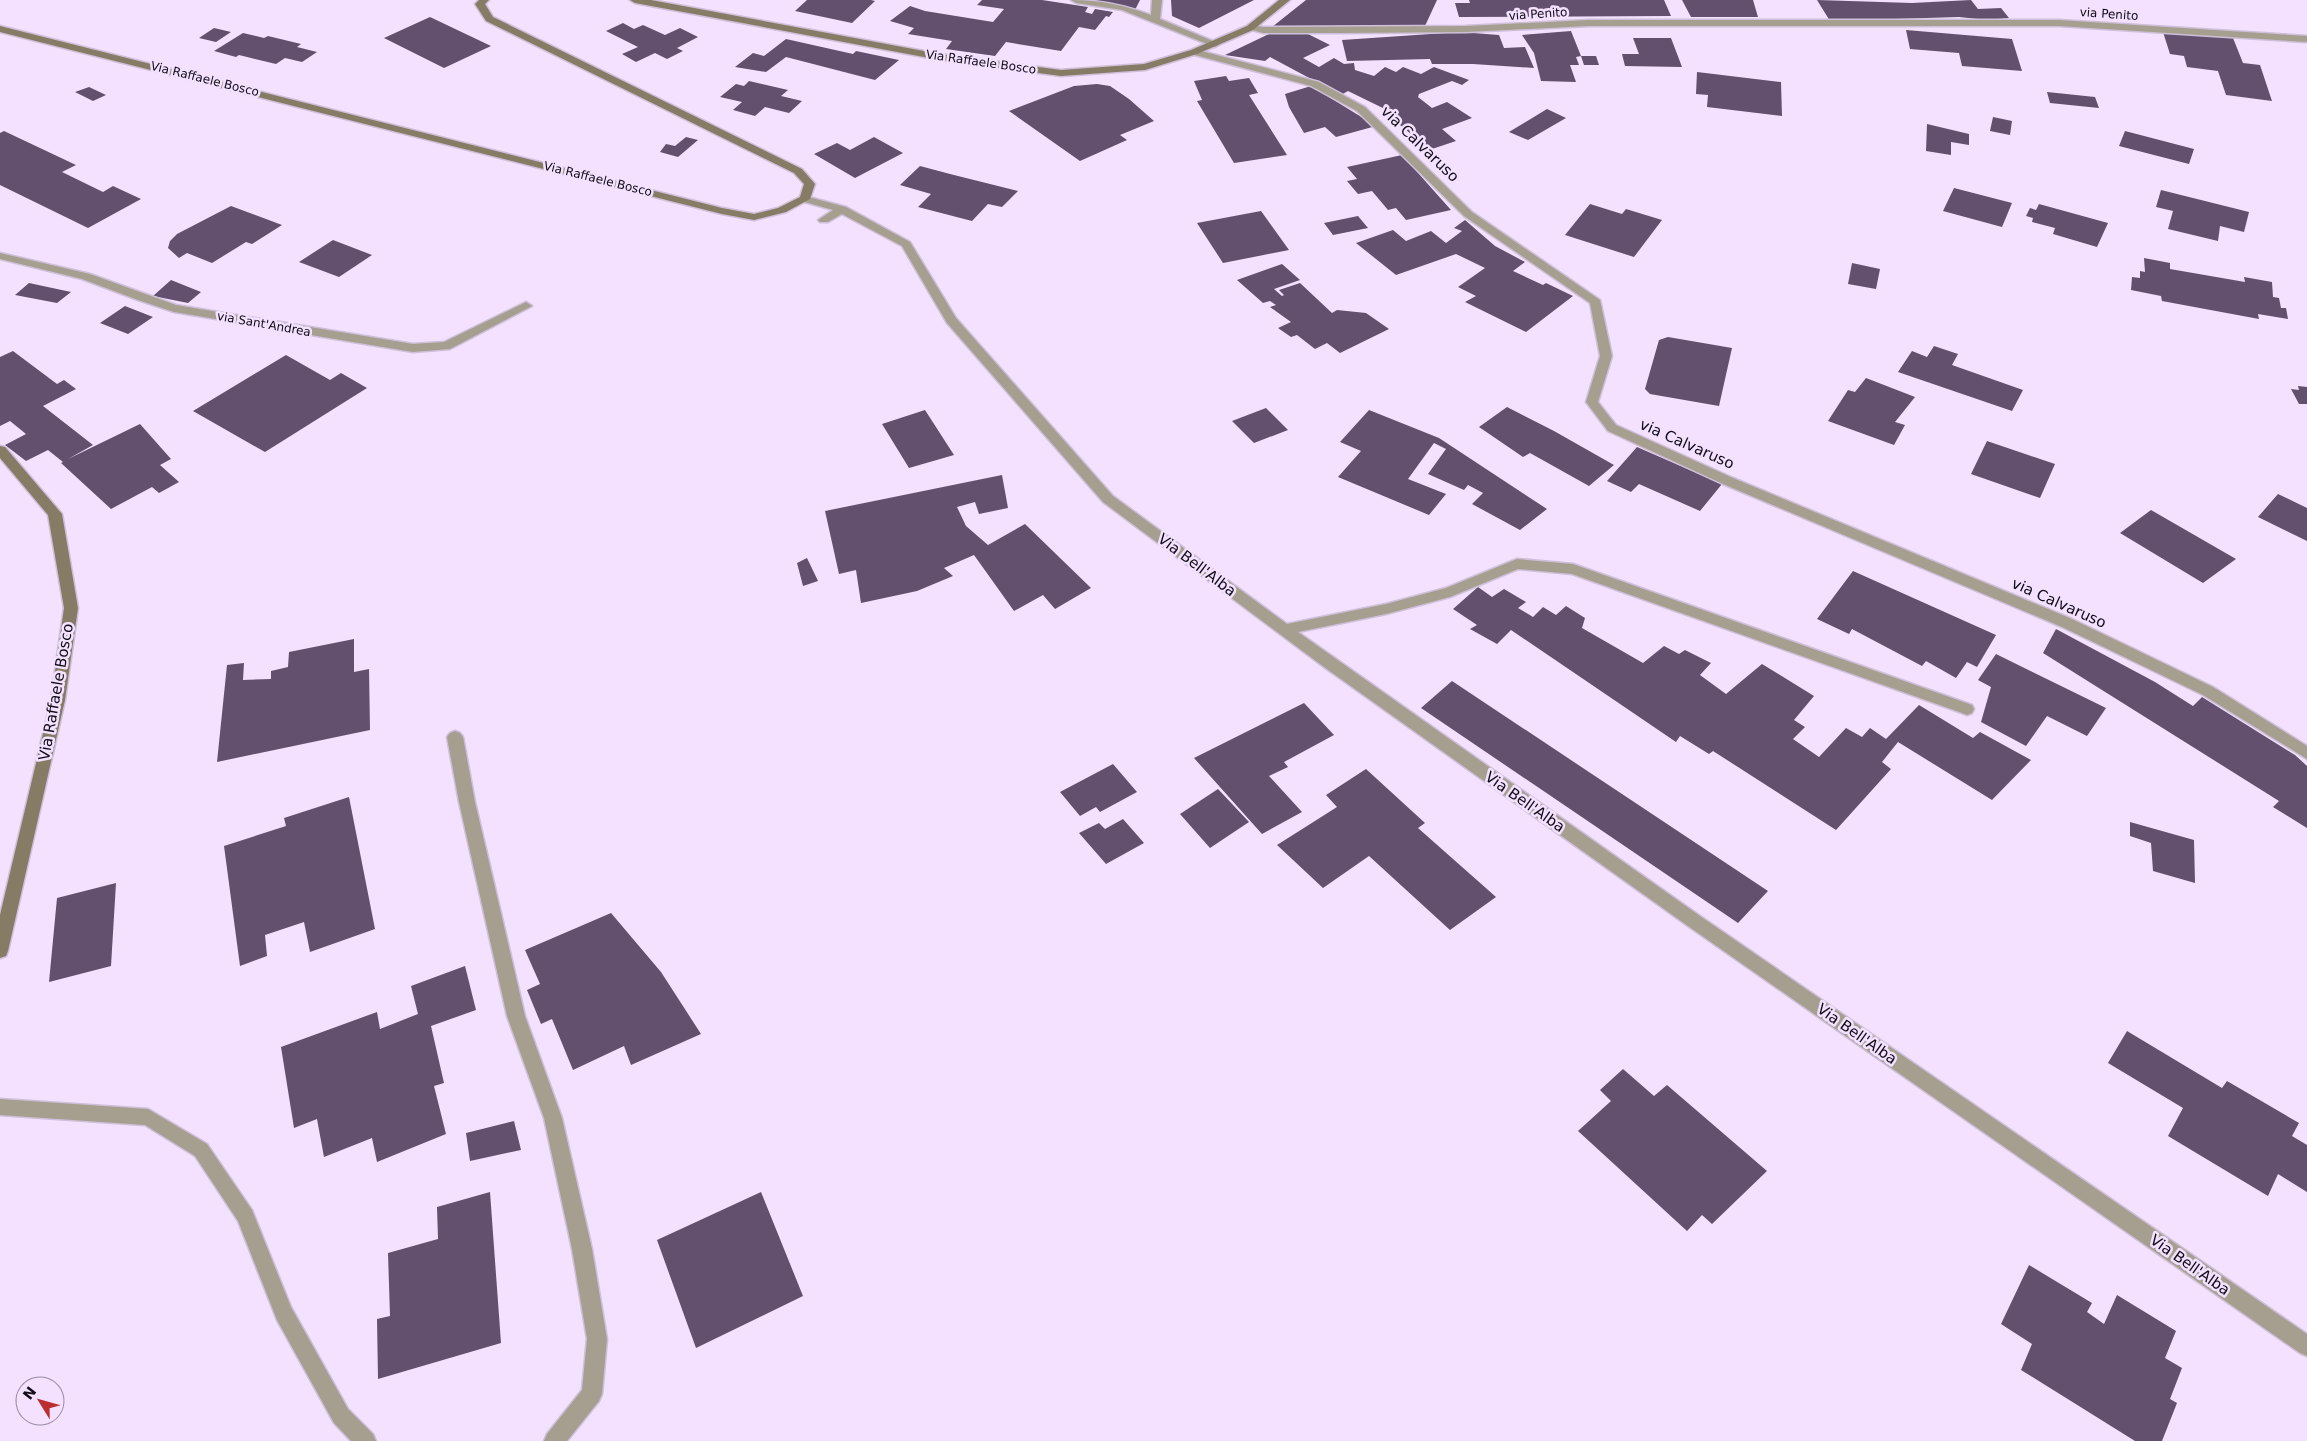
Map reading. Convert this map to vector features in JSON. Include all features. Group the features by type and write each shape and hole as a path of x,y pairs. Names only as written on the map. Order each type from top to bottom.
{"street":[{"path":"484,0 480,4 489,19 798,171 810,184 805,199"},
{"name":"Via Raffaele Bosco","path":"635,0 793,28 940,57 1061,73 1145,67 1194,52 1250,28 1285,0"},
{"path":"1076,0 1124,8 1215,44"},
{"path":"1155,20 1157,0"},
{"name":"via Penito","path":"1250,28 1263,30 1449,30 1588,23 2059,23 2307,39"},
{"name":"Via Raffaele Bosco","path":"0,29 730,212 754,217 782,210 805,199"},
{"name":"via Calvaruso","path":"1194,52 1315,84 1361,109 1468,214 1596,302 1606,356 1592,402 1612,428 1728,481 2067,623 2208,691 2307,753"},
{"name":"Via Bell'Alba","path":"805,199 842,209 906,244 951,320 1108,499 1285,630 1694,921 2307,1346"},
{"path":"824,220 842,209"},
{"name":"via Sant'Andrea","path":"0,256 86,276 142,298 174,308 413,348 446,346 526,306"},
{"name":"Via Raffaele Bosco","path":"0,450 55,514 71,608 58,700 0,951"},
{"path":"1285,630 1386,609 1441,594 1517,564 1573,569 1967,710"},
{"path":"455,738 467,802 516,1016 553,1118 582,1249 597,1340 592,1394 554,1441"},
{"path":"0,1107 148,1117 201,1150 245,1216 284,1313 341,1416 366,1441"}],"building":[{"path":"807,0 875,1 852,23 795,11"},
{"path":"982,0 1042,0 1088,7 1085,12 1092,14 1095,9 1113,12 1109,17 1106,16 1095,30 1079,27 1061,51 1006,42 995,56 946,49 952,41 908,34 914,28 890,21 910,6 925,11 993,22 1004,9 977,5"},
{"path":"1082,0 1140,0 1135,10"},
{"path":"1171,0 1254,0 1199,28 1172,16"},
{"path":"1306,0 1437,0 1425,26 1272,27"},
{"path":"1469,0 1664,0 1671,16 1459,17 1455,3 1470,3"},
{"path":"1682,0 1753,0 1758,17 1691,17"},
{"path":"1817,0 1912,3 1971,0 1978,9 2001,8 2009,18 1987,20 1959,17 1830,21"},
{"path":"430,17 491,46 444,68 384,38"},
{"path":"623,23 634,29 643,25 665,35 680,28 698,37 677,48 683,51 667,59 655,53 636,62 622,54 638,47 606,31"},
{"path":"214,28 231,32 216,42 199,38"},
{"path":"1906,30 2012,39 2022,71 1962,66 1959,53 1910,49"},
{"path":"1571,31 1581,56 1576,57 1579,65 1570,65 1576,82 1541,81 1534,53 1522,35"},
{"path":"1460,32 1499,35 1504,48 1525,47 1534,68 1473,64 1432,64 1430,59 1347,61 1342,40"},
{"path":"2163,32 2233,38 2243,63 2260,65 2272,101 2226,95 2218,71 2187,67 2184,56 2170,54"},
{"path":"243,33 264,38 268,36 301,44 297,47 317,52 302,62 285,58 276,64 214,51"},
{"path":"1271,33 1308,34 1330,45 1303,58 1319,67 1334,58 1344,64 1354,63 1355,70 1374,76 1385,67 1396,72 1403,67 1421,74 1434,67 1469,80 1462,85 1452,81 1419,94 1418,97 1432,108 1447,102 1472,118 1442,129 1456,141 1426,151 1413,141 1417,139 1389,116 1393,113 1348,91 1341,95 1270,57 1265,61 1225,55"},
{"path":"1633,38 1671,38 1682,67 1625,66 1622,54 1639,54"},
{"path":"786,39 853,54 856,51 899,60 875,80 786,57 766,72 735,67 753,53 764,56"},
{"path":"1581,56 1596,56 1599,65 1584,65"},
{"path":"1697,72 1781,82 1782,116 1707,107 1708,95 1696,94"},
{"path":"1226,76 1229,81 1249,78 1258,93 1249,95 1287,155 1234,163 1197,101 1202,100 1194,81"},
{"path":"749,81 788,90 781,96 802,101 789,113 765,107 755,116 733,110 742,102 720,97 736,84 744,86"},
{"path":"1097,84 1110,86 1129,99 1154,121 1120,135 1127,140 1080,161 1009,111 1074,86"},
{"path":"1311,86 1376,126 1336,137 1325,127 1304,133 1289,107 1285,94"},
{"path":"89,87 106,95 93,101 75,92"},
{"path":"2047,92 2095,97 2099,108 2050,103"},
{"path":"1547,109 1566,118 1528,140 1509,132"},
{"path":"1993,117 2012,121 2010,135 1990,131"},
{"path":"1927,124 1969,134 1969,145 1951,142 1951,155 1926,151"},
{"path":"4,131 76,165 62,172 103,192 113,186 141,199 88,228 0,185 0,133"},
{"path":"2125,131 2194,149 2189,164 2119,146"},
{"path":"686,137 698,140 678,157 660,152 666,144 675,146"},
{"path":"874,137 903,153 855,178 814,154 837,143 850,150"},
{"path":"1402,155 1451,210 1406,220 1396,208 1388,210 1372,191 1358,194 1347,181 1357,179 1347,167"},
{"path":"920,166 1018,191 1002,207 988,204 972,221 918,207 931,194 900,185"},
{"path":"1954,188 2012,203 2002,227 1943,211"},
{"path":"2161,190 2249,212 2244,232 2220,226 2218,241 2168,229 2173,211 2156,207"},
{"path":"1590,204 1622,214 1626,209 1662,220 1634,257 1565,235"},
{"path":"2039,204 2108,223 2097,247 2053,234 2055,228 2032,222 2033,218 2026,216 2030,208 2036,210"},
{"path":"231,206 282,225 252,244 246,242 212,263 187,253 179,258 168,248 170,241 177,234"},
{"path":"1261,211 1289,250 1223,263 1197,223"},
{"path":"1358,216 1368,228 1333,235 1324,223"},
{"path":"1465,220 1495,246 1525,262 1513,271 1543,285 1546,283 1573,296 1526,332 1465,302 1476,296 1458,287 1485,268 1456,254 1396,275 1356,243 1393,230 1406,241 1431,231 1446,243 1462,231 1454,228"},
{"path":"333,240 372,255 339,277 299,262"},
{"path":"2144,258 2170,263 2170,269 2245,282 2244,277 2272,282 2273,297 2279,298 2281,308 2286,308 2288,319 2258,314 2259,319 2162,301 2161,296 2131,290 2132,277 2140,278 2140,271 2145,272"},
{"path":"1852,263 1880,269 1876,289 1848,284"},
{"path":"1282,264 1300,280 1274,289 1282,296 1284,295 1279,290 1300,283 1332,313 1337,310 1366,313 1389,329 1340,353 1327,343 1315,349 1297,335 1291,337 1278,328 1291,322 1270,307 1276,305 1270,301 1263,303 1237,280"},
{"path":"171,280 201,292 188,303 153,296"},
{"path":"29,283 71,292 57,303 15,295"},
{"path":"125,306 153,317 128,334 100,323"},
{"path":"1668,337 1732,348 1719,406 1650,394 1645,389 1659,340"},
{"path":"1934,346 1958,354 1952,365 2023,390 2012,411 1898,372 1912,351 1927,357"},
{"path":"13,351 57,384 64,380 76,389 43,406 93,445 68,459 140,424 171,459 160,465 179,482 159,493 152,487 111,509 48,450 26,461 5,445 26,434 10,421 0,426 0,357"},
{"path":"286,355 330,380 341,373 367,388 265,452 193,411"},
{"path":"1866,378 1915,397 1895,422 1905,425 1894,445 1828,421 1848,390 1855,392"},
{"path":"2298,386 2307,387 2307,404 2299,404 2291,389 2299,390"},
{"path":"1507,407 1614,465 1589,486 1530,453 1523,457 1479,427"},
{"path":"1266,408 1288,430 1254,443 1232,421"},
{"path":"925,410 954,455 909,468 882,424"},
{"path":"1369,410 1439,438 1547,509 1520,530 1472,504 1483,493 1468,485 1464,490 1428,474 1446,449 1434,443 1408,479 1446,494 1429,515 1338,477 1361,451 1340,442"},
{"path":"1987,441 2055,464 2040,498 1971,474"},
{"path":"1637,447 1722,484 1700,511 1639,484 1631,492 1607,481"},
{"path":"1002,475 1008,508 979,514 975,502 957,507 966,526 988,545 1025,524 1091,588 1055,609 1043,595 1014,611 974,555 944,568 953,576 917,591 861,603 856,570 839,574 825,511"},
{"path":"2278,494 2307,508 2307,541 2258,517"},
{"path":"2151,510 2236,559 2203,583 2120,533"},
{"path":"807,558 818,581 803,586 797,563"},
{"path":"1853,571 1996,635 1977,667 1967,662 1956,678 1926,661 1922,666 1852,629 1849,634 1817,619"},
{"path":"1478,587 1492,597 1504,589 1526,602 1518,608 1533,617 1543,607 1556,615 1566,606 1585,618 1582,628 1643,663 1664,646 1679,654 1685,650 1711,663 1700,675 1726,694 1762,664 1814,696 1794,720 1805,727 1793,739 1819,757 1846,728 1862,737 1870,728 1886,739 1919,705 1973,738 1980,732 2031,760 1992,800 1898,742 1882,762 1891,769 1836,830 1713,751 1709,754 1680,736 1676,742 1511,630 1497,644 1470,629 1477,625 1453,609"},
{"path":"2056,629 2155,682 2193,706 2202,697 2295,755 2307,766 2307,828 2273,807 2279,801 2043,653"},
{"path":"354,639 354,672 369,669 370,730 217,762 227,665 244,663 243,680 271,679 271,671 288,667 289,652"},
{"path":"1996,654 2106,708 2087,736 2047,716 2026,746 1981,722 1991,687 1978,680"},
{"path":"1452,681 1768,891 1738,923 1421,708"},
{"path":"1304,703 1334,735 1284,762 1288,767 1269,776 1302,812 1262,834 1194,758"},
{"path":"1113,764 1137,792 1100,812 1096,807 1080,816 1060,792"},
{"path":"1366,769 1425,823 1418,828 1496,897 1450,930 1369,856 1323,888 1277,845 1337,807 1326,795"},
{"path":"1218,789 1249,822 1210,848 1180,814"},
{"path":"349,797 375,929 310,952 304,922 265,935 267,956 240,966 224,846 286,826 284,818"},
{"path":"1123,819 1144,843 1106,864 1079,833 1099,823 1105,829"},
{"path":"2130,822 2194,840 2195,883 2153,871 2151,843 2130,836"},
{"path":"116,883 111,966 49,982 57,898"},
{"path":"611,913 661,972 701,1034 631,1065 624,1046 573,1070 552,1019 541,1024 527,990 540,984 525,950"},
{"path":"465,966 476,1010 431,1026 444,1083 434,1086 446,1134 377,1162 372,1138 324,1157 317,1119 294,1128 281,1047 377,1012 380,1029 418,1014 411,986"},
{"path":"2127,1031 2222,1088 2227,1081 2299,1123 2292,1136 2307,1145 2307,1192 2278,1174 2268,1196 2168,1136 2183,1108 2108,1063"},
{"path":"1623,1069 1654,1096 1667,1085 1767,1171 1712,1224 1702,1215 1687,1231 1578,1131 1611,1101 1600,1090"},
{"path":"514,1121 521,1150 470,1161 466,1133"},
{"path":"490,1192 501,1343 378,1379 377,1319 390,1316 388,1253 438,1239 437,1207"},
{"path":"761,1192 803,1296 696,1348 657,1240"},
{"path":"2029,1265 2092,1303 2087,1312 2104,1324 2117,1295 2176,1331 2165,1358 2182,1368 2170,1399 2177,1403 2162,1441 2135,1441 2021,1370 2032,1344 2001,1324"}]}
